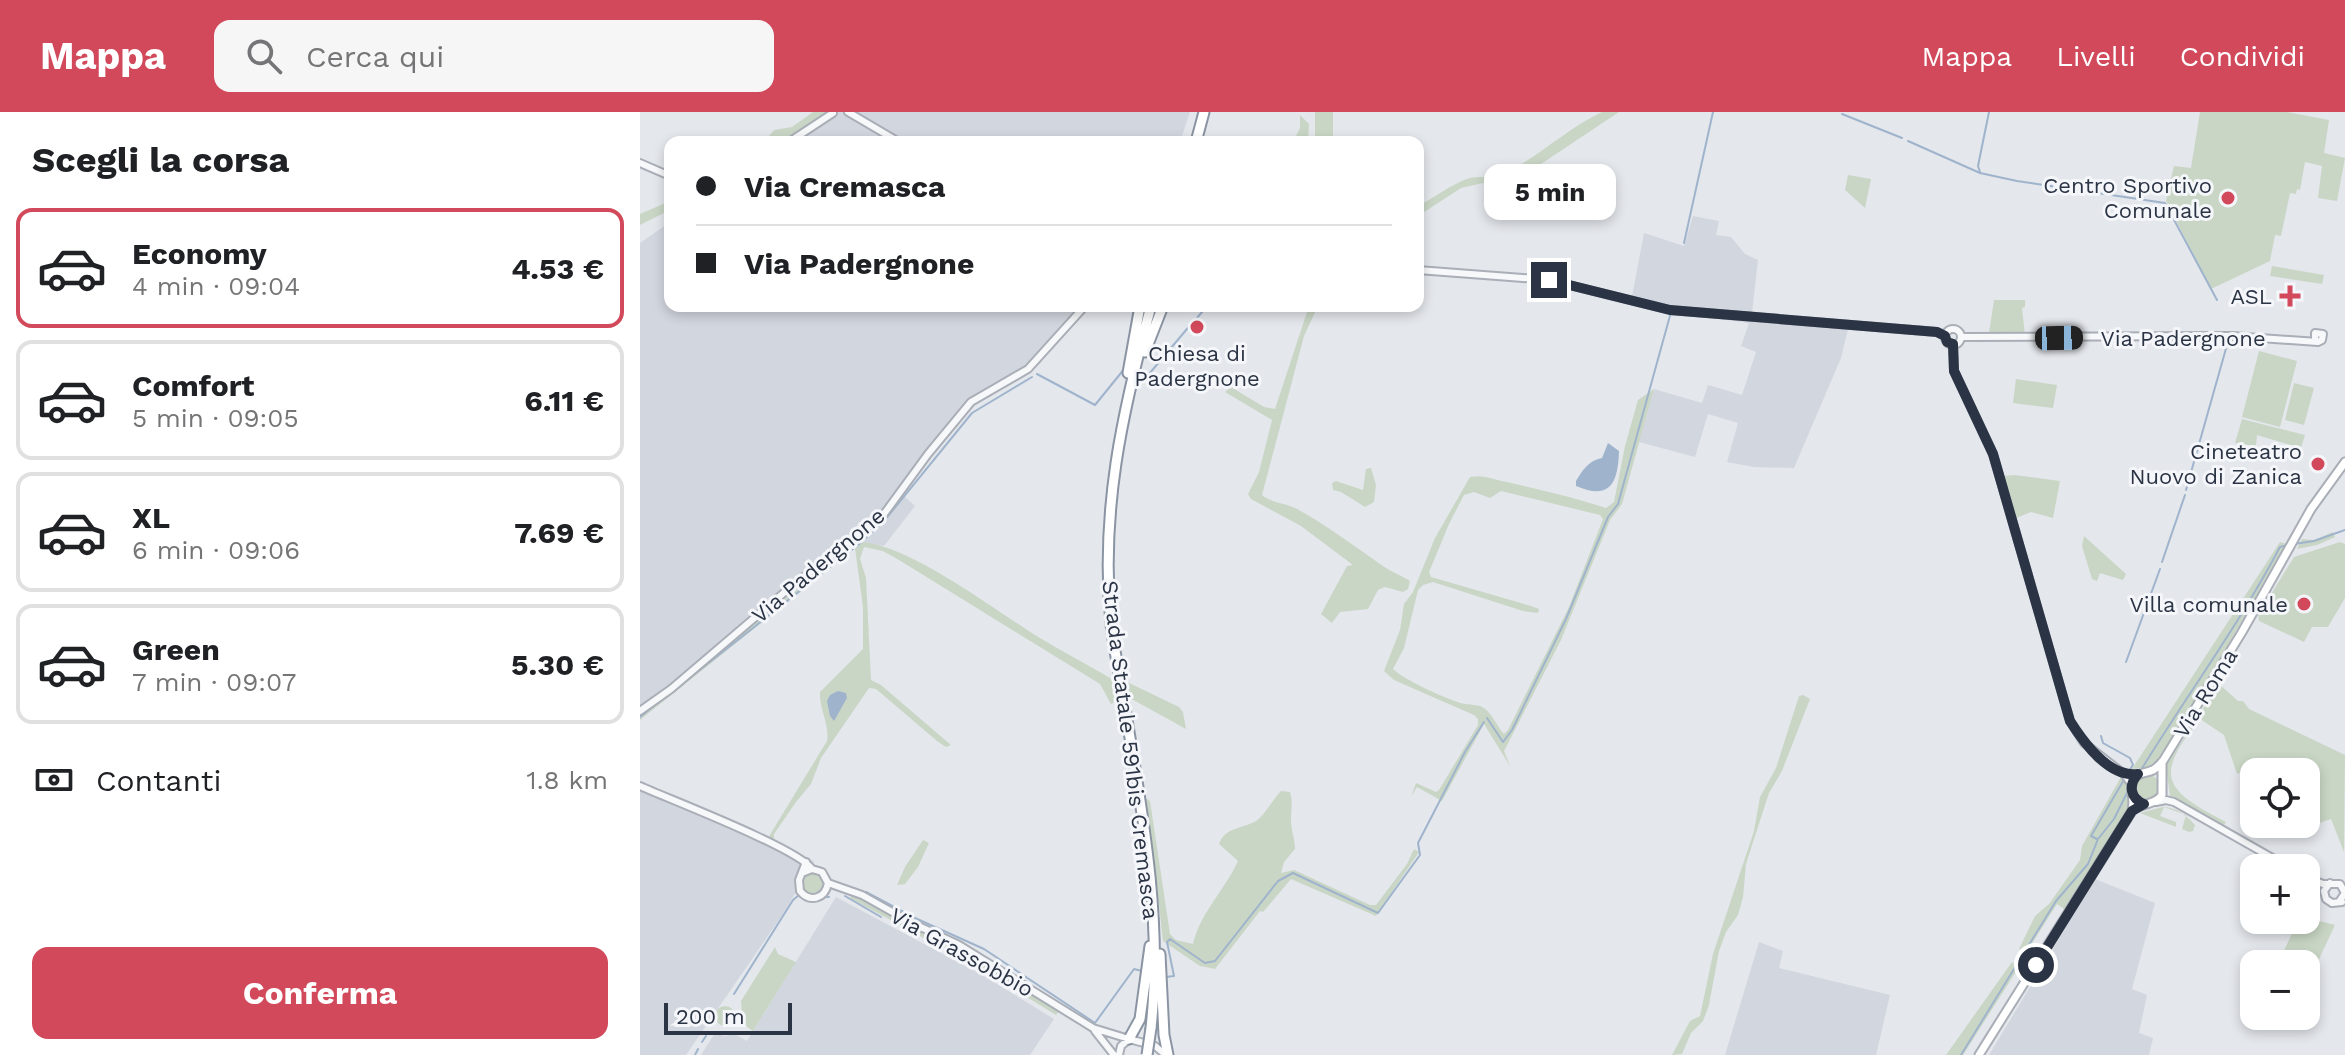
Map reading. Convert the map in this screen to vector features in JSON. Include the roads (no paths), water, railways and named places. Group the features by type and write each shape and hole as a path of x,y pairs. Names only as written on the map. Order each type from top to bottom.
{"highway":[{"path":"1197,136 1204,112"},
{"path":"1123,415 1125,385 1139,312"},
{"name":"Strada Statale 591bis Cremasca","path":"1147,1055 1155,943 1153,911 1146,843 1114,649 1109,600 1109,508 1123,415 1149,312"},
{"path":"1123,415 1160,312"},
{"path":"1129,1039 1140,1019 1153,911"},
{"path":"1153,911 1159,938 1167,1055"}],"main road":[{"name":"Via Roma","path":"2151,772 2163,761 2311,509 2345,462"},
{"name":"Via Roma","path":"2163,761 2161,779 2164,791"},
{"path":"1979,1055 2132,811 2135,797 2132,785 2138,774 2151,772 2161,779"},
{"path":"2132,811 2156,802 2164,791"},
{"path":"2135,797 2144,804"}],"street":[{"path":"800,136 838,114 886,136"},
{"path":"640,163 664,173"},
{"name":"Via Padergnone","path":"1424,271 1559,282 1670,310 1937,332 1945,336 1952,329 1958,331 1961,337 2247,337 2312,340"},
{"name":"Via Padergnone","path":"640,711 884,514 971,402 1028,369 1080,312"},
{"path":"1945,336 1947,342 1953,344 1961,337"},
{"path":"1953,344 1954,371 1993,454 2070,721 2084,743 2120,771 2132,785"},
{"path":"2120,771 2138,774"},
{"path":"640,786 806,862 812,869 822,872 828,883 824,894"},
{"path":"2164,791 2174,802"},
{"path":"2156,802 2174,802 2265,854"},
{"path":"806,862 798,883 802,894 813,899 840,888"},
{"path":"802,873 812,869"},
{"name":"Via Grassobbio","path":"828,883 862,895 959,945 1093,1028 1155,1046 1167,1055"},
{"path":"2320,883 2340,884 2345,893 2342,902 2328,902 2320,887"},
{"path":"2324,894 2330,883"},
{"name":"Via Grassobbio","path":"1093,1028 1116,1055 1129,1039"}],"water":[{"path":"1608,443 1619,451 1617,472 1610,486 1597,491 1576,486 1586,466 1602,458"},
{"path":"838,691 846,693 847,698 834,721 827,701 830,695"}],"waterway":[{"path":"1684,243 1713,112"},
{"path":"1980,172 1978,166 1989,112"},
{"path":"1842,114 1902,138"},
{"path":"1908,141 1980,173 2165,203 2217,300"},
{"path":"1197,318 1202,312"},
{"path":"1487,718 1503,742 1512,730 1566,619 1608,517 1618,504 1671,312"},
{"path":"1140,378 1144,380 1192,323"},
{"path":"2186,490 2227,345"},
{"path":"1037,374 1095,405 1125,368"},
{"path":"640,717 858,545 884,521 972,413 1032,377"},
{"path":"2162,562 2185,495"},
{"path":"2294,544 2314,541 2345,530"},
{"path":"2141,770 2230,632 2280,547 2288,545"},
{"path":"2126,662 2160,569"},
{"path":"1166,977 1174,976 1167,942 1170,939 1205,963 1215,961 1278,881 1293,873 1378,913 1420,855 1418,843 1484,722"},
{"path":"2101,736 2103,743 2130,758 2133,765 2128,772"},
{"path":"2097,839 2091,836 2125,778"},
{"path":"1961,1055 2056,901 2088,864 2098,839 2114,819 2128,791"},
{"path":"866,892 984,949 1095,1023 1134,969 1142,971"},
{"path":"734,994 799,895"},
{"path":"845,896 881,917"},
{"path":"702,1042 706,1036"},
{"path":"695,1055 698,1049"}],"place":[{"name":"Centro Sportivo Comunale","path":"2228,198"},
{"name":"ASL","path":"2290,296"},
{"name":"Chiesa di Padergnone","path":"1197,327"},
{"name":"Cineteatro Nuovo di Zanica","path":"2318,464"},
{"name":"Villa comunale","path":"2304,604"}]}
